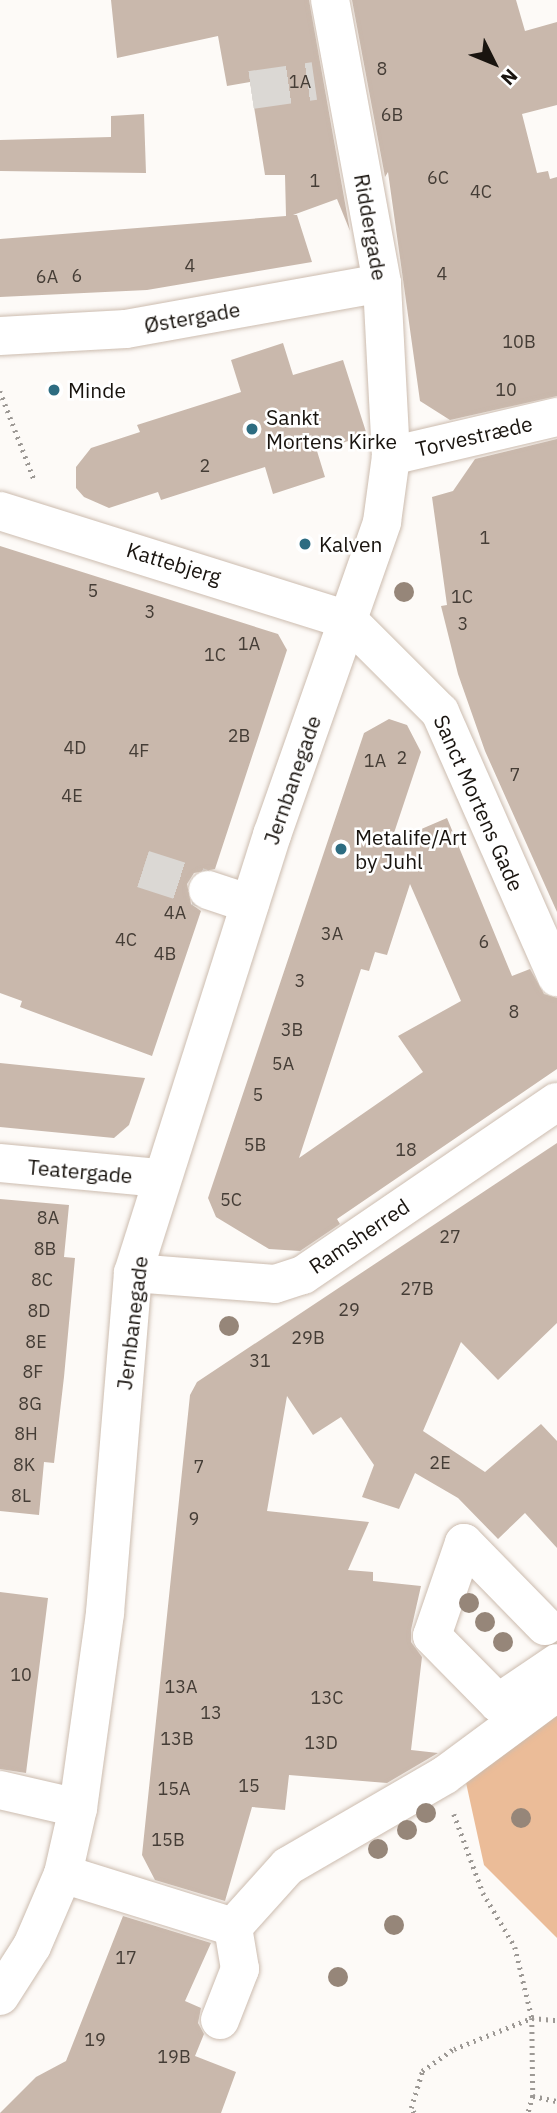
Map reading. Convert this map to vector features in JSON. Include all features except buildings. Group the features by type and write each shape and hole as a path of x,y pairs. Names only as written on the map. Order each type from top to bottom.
{"street":[{"name":"Riddergade","path":"330,0 329,79 382,283 391,456"},
{"name":"Østergade","path":"0,336 126,329 382,283"},
{"name":"Torvestræde","path":"391,456 557,417"},
{"path":"348,620 382,522 391,456"},
{"name":"Kattebjerg","path":"0,511 348,620"},
{"name":"Jernbanegade","path":"0,1997 32,1946 63,1874 78,1808 105,1613 133,1273 160,1178 250,904 348,620"},
{"name":"Sanct Mortens Gade","path":"348,620 440,712 557,977"},
{"path":"208,890 250,904"},
{"name":"Ramsherred","path":"133,1273 275,1284 303,1275 557,1102"},
{"name":"Teatergade","path":"0,1163 160,1178"},
{"path":"545,1626 464,1543 432,1636 498,1703 557,1663"},
{"path":"233,1927 288,1866 445,1775 557,1692"},
{"path":"0,1790 78,1808"},
{"path":"63,1874 233,1927"},
{"path":"220,2020 240,1969 233,1927"}],"path":[{"path":"0,391 53,527"},
{"path":"445,1775 458,1834 483,1893 515,1947 531,2018 533,2096 528,2113"},
{"path":"414,2113 411,2108 422,2071 454,2049 531,2018 557,2020"},
{"path":"533,2096 557,2101"}],"shaded area":[{"path":"557,1698 557,1938 484,1865 463,1769"}],"tunnel":[{"path":"251,90 314,81"},
{"path":"143,869 208,890"}],"place":[{"name":"Minde","path":"54,390"},
{"name":"Sankt Mortens Kirke","path":"252,429"},
{"name":"Kalven","path":"305,544"},
{"name":"Metalife/Art by Juhl","path":"341,849"}]}
